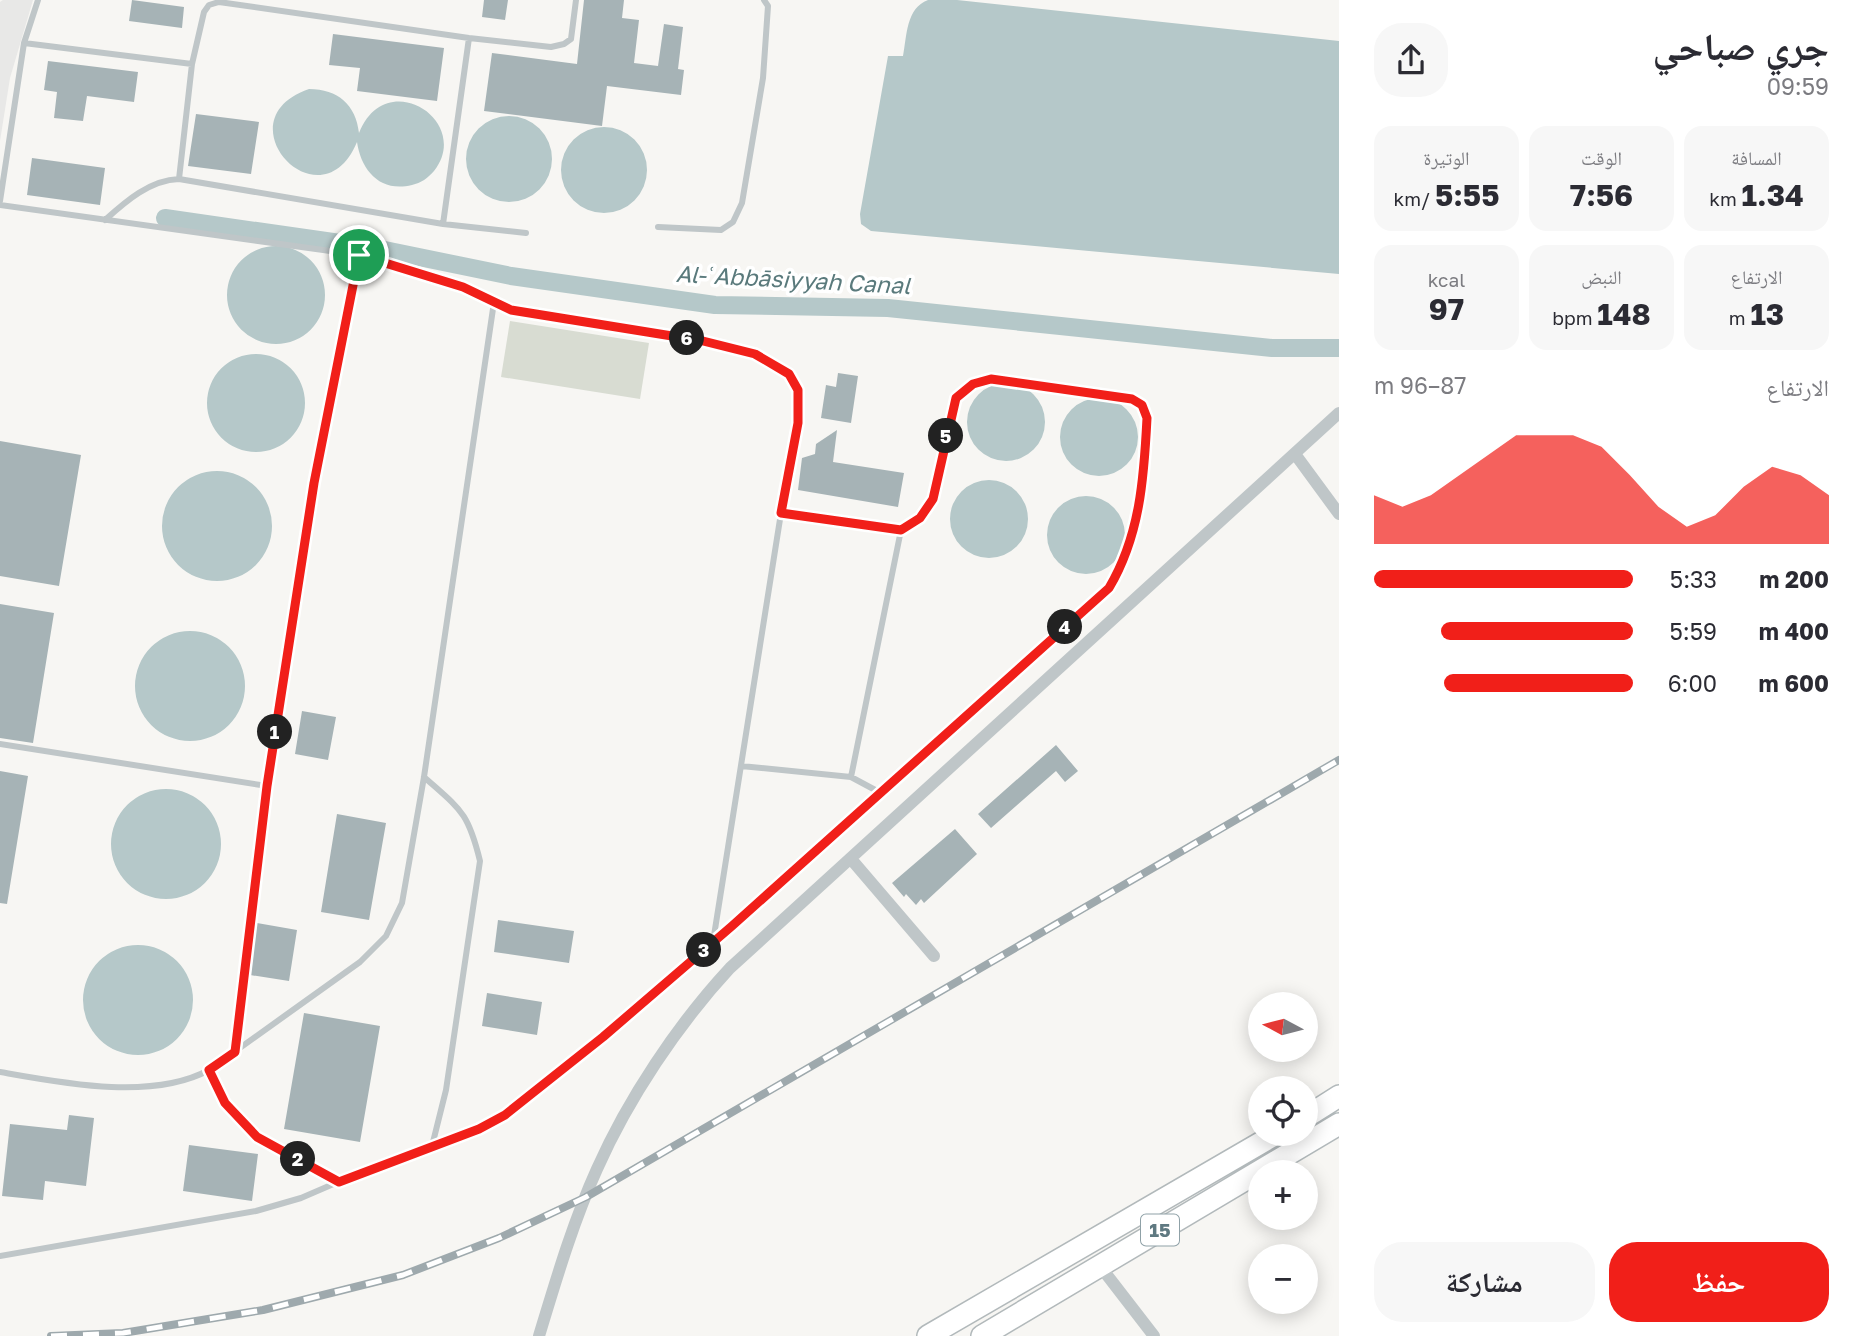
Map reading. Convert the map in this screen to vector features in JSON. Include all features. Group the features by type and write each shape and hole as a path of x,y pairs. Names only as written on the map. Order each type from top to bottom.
{"highway":[{"path":"1318,1110 1339,1097"},
{"name":"15","path":"1318,1132 1339,1124"},
{"name":"15","path":"928,1336 1089,1245 1254,1146"},
{"name":"15","path":"982,1336 1230,1189 1288,1146"},
{"path":"1220,1165 1231,1174 1230,1189"}],"street":[{"path":"539,1336 597,1169 626,1113 702,998 730,968 1339,413"},
{"path":"1295,454 1339,514"},
{"path":"851,859 934,956"},
{"path":"1100,1266 1154,1336"}],"lane":[{"path":"38,0 24,43 0,203 359,255 463,287 511,310 703,341 755,354 789,374 798,390 798,423 781,513 713,942"},
{"path":"179,178 192,64 204,12 209,5 219,2 551,47 571,39 576,0"},
{"path":"658,228 721,230 733,222 742,203 763,78 768,6 764,0"},
{"path":"443,224 469,38"},
{"path":"24,43 192,64"},
{"path":"105,220 125,202 149,187 164,179 179,178 443,224 526,233"},
{"path":"235,1052 267,786 314,483 359,255"},
{"path":"0,1072 129,1086 155,1086 194,1079 360,962 386,936 402,903 424,777 494,302"},
{"path":"0,1256 256,1212 301,1198 479,1129 505,1115 603,1037 713,942 1109,588 1122,566 1138,519 1147,418 1142,405 1132,399 991,379 973,384 956,398 933,499 920,518 901,530 781,513"},
{"path":"851,777 901,530"},
{"path":"0,744 267,786"},
{"path":"741,766 851,777 879,792"},
{"path":"424,777 463,811 472,828 480,861 446,1090 432,1146"},
{"path":"209,1070 225,1103 257,1137 339,1182"}],"shaded area":[{"path":"33,0 10,78 0,141 0,2"},
{"path":"928,0 957,0 1339,41 1339,274 871,231 861,224 860,214 888,56 903,56 911,16 915,9"},
{"path":"309,89 329,92 344,100 354,114 359,133 372,113 388,103 405,102 421,108 435,119 443,134 443,152 434,171 418,183 401,187 390,186 374,177 368,170 357,142 341,166 322,175 302,172 286,160 275,142 273,123 284,104"},
{"path":"509,116 525,120 539,129 548,143 552,159 548,175 539,189 525,198 509,202 493,198 479,189 470,175 466,159 470,143 479,129 493,120"},
{"path":"604,127 620,131 634,140 643,154 647,170 643,186 634,200 620,209 604,213 588,209 574,200 565,186 561,170 565,154 574,140 588,131"},
{"path":"276,246 295,250 310,261 321,276 325,295 321,314 310,329 295,340 276,344 257,340 242,329 231,314 227,295 231,276 242,261 257,250"},
{"path":"510,321 649,343 640,399 501,377"},
{"path":"256,354 275,358 290,369 301,384 305,403 301,422 290,437 275,448 256,452 237,448 222,437 211,422 207,403 211,384 222,369 237,358"},
{"path":"1006,383 1021,386 1033,395 1042,407 1045,422 1042,437 1033,449 1021,458 1006,461 991,458 979,449 970,437 967,422 970,407 979,395 991,386"},
{"path":"1099,398 1114,401 1126,410 1135,422 1138,437 1135,452 1126,464 1114,473 1099,476 1084,473 1072,464 1063,452 1060,437 1063,422 1072,410 1084,401"},
{"path":"217,471 238,475 256,487 268,505 272,526 268,547 256,565 238,577 217,581 196,577 178,565 166,547 162,526 166,505 178,487 196,475"},
{"path":"989,480 1004,483 1016,492 1025,504 1028,519 1025,534 1016,546 1004,555 989,558 974,555 962,546 953,534 950,519 953,504 962,492 974,483"},
{"path":"1086,496 1101,499 1113,508 1122,520 1125,535 1122,550 1113,562 1101,571 1086,574 1071,571 1059,562 1050,550 1047,535 1050,520 1059,508 1071,499"},
{"path":"190,631 211,635 229,647 241,665 245,686 241,707 229,725 211,737 190,741 169,737 151,725 139,707 135,686 139,665 151,647 169,635"},
{"path":"166,789 187,793 205,805 217,823 221,844 217,865 205,883 187,895 166,899 145,895 127,883 115,865 111,844 115,823 127,805 145,793"},
{"path":"138,945 159,949 177,961 189,979 193,1000 189,1021 177,1039 159,1051 138,1055 117,1051 99,1039 87,1021 83,1000 87,979 99,961 117,949"}],"building":[{"path":"132,0 184,7 182,28 129,21"},
{"path":"484,0 508,0 505,20 482,17"},
{"path":"584,0 624,0 622,18 639,20 634,63 658,66 664,24 683,27 678,69 684,70 681,95 607,86 602,126 484,111 492,53 577,64"},
{"path":"333,34 444,48 437,101 357,91 360,68 329,65"},
{"path":"48,61 138,72 134,102 87,96 83,121 54,118 57,92 44,90"},
{"path":"196,114 259,122 251,174 188,166"},
{"path":"32,158 105,168 100,205 27,195"},
{"path":"838,373 858,376 851,423 821,418 826,385 836,387"},
{"path":"837,430 833,462 904,473 898,507 798,490 802,458 815,454 816,444"},
{"path":"0,441 81,455 59,586 0,576"},
{"path":"0,604 54,613 33,743 0,738"},
{"path":"302,711 336,717 328,760 295,754"},
{"path":"1056,745 1078,771 1065,782 1056,771 991,828 978,814"},
{"path":"0,771 28,776 7,904 0,903"},
{"path":"337,814 386,823 369,920 321,912"},
{"path":"955,829 977,854 924,903 921,899 916,905 906,894 904,897 892,883"},
{"path":"498,920 574,931 569,963 494,952"},
{"path":"257,923 297,930 289,981 250,975"},
{"path":"487,993 542,1002 537,1035 482,1026"},
{"path":"304,1013 380,1026 360,1142 284,1129"},
{"path":"69,1115 94,1118 86,1186 45,1181 43,1200 2,1196 10,1124 67,1130"},
{"path":"189,1145 258,1154 252,1201 183,1191"}],"waterway":[{"name":"Al-ʿAbbāsiyyah Canal","path":"165,218 375,248 511,276 715,305 888,308 1272,348 1339,348"}],"railway":[{"path":"51,1336 123,1333 263,1310 403,1275 499,1238 586,1197 1339,760"}],"route":[{"path":"359,255 463,287 511,310 703,341 755,354 789,374 798,390 798,423 781,513 901,530 920,518 933,499 956,398 973,384 991,379 1132,399 1142,405 1147,418 1145,466 1138,519 1122,566 1109,588 732,926 603,1037 505,1115 479,1129 339,1182 257,1137 225,1103 209,1070 235,1052 267,786 314,483 359,255"}]}
